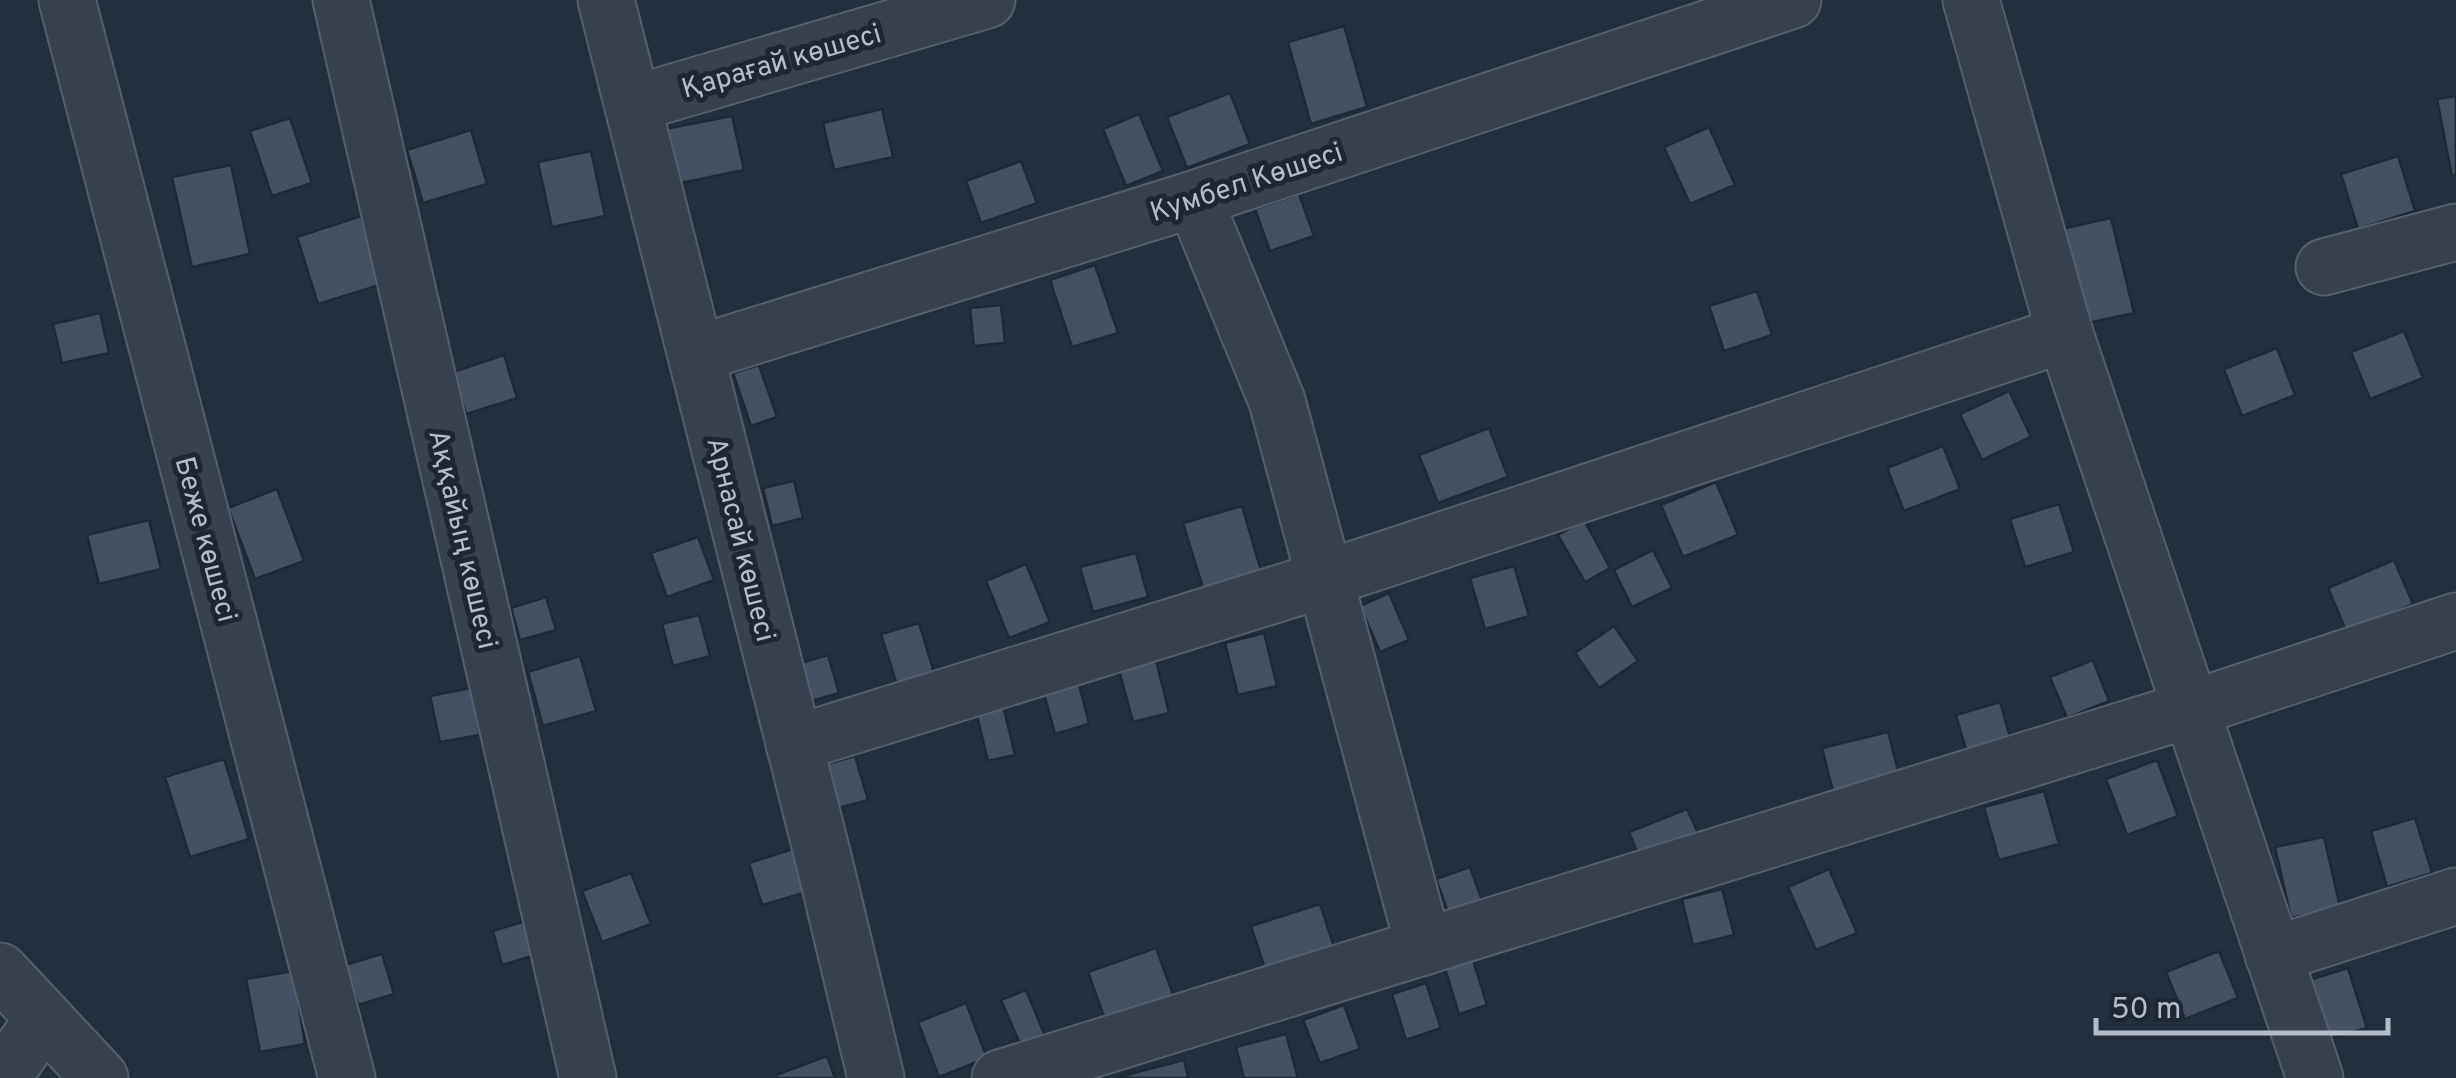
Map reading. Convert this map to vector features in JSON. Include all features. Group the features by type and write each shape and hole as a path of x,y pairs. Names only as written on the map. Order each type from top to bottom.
{"street":[{"name":"Беже көшесі","path":"67,0 347,1078"},
{"name":"Аққайың көшесі","path":"340,0 588,1078"},
{"name":"Арнасай көшесі","path":"606,0 876,1078"},
{"name":"Қарағай көшесі","path":"632,104 987,0"},
{"name":"Кумбел Kөшесі","path":"696,354 1194,199 1648,23 1793,0"},
{"path":"1971,0 2065,334 2315,1078"},
{"path":"1194,199 1277,401 1424,947"},
{"path":"2324,267 2456,232"},
{"path":"794,744 1325,579 2065,334"},
{"path":"1000,1078 2191,710 2456,621"},
{"path":"2274,955 2456,896"},
{"path":"0,971 100,1078"},
{"path":"2,1078 44,1018"}],"building":[{"path":"1344,26 1367,107 1311,124 1288,42"},
{"path":"1230,93 1250,144 1187,168 1167,117"},
{"path":"2456,96 2456,175 2452,176 2437,99"},
{"path":"882,109 893,157 834,170 823,123"},
{"path":"1139,114 1163,171 1126,186 1103,129"},
{"path":"732,116 744,170 666,186 655,131"},
{"path":"290,118 312,183 272,196 250,131"},
{"path":"1709,127 1735,185 1690,204 1664,147"},
{"path":"471,130 487,184 423,203 407,150"},
{"path":"591,151 605,216 552,227 538,162"},
{"path":"2398,156 2415,211 2358,229 2341,174"},
{"path":"1021,161 1037,203 981,223 966,181"},
{"path":"231,165 250,254 192,267 172,177"},
{"path":"1299,194 1314,236 1270,251 1255,209"},
{"path":"361,216 383,284 318,304 297,237"},
{"path":"2111,218 2134,313 2079,325 2057,230"},
{"path":"1095,265 1118,333 1072,347 1050,280"},
{"path":"1757,291 1772,335 1724,351 1709,306"},
{"path":"1001,305 1005,343 974,346 970,308"},
{"path":"100,313 109,353 62,363 53,324"},
{"path":"2404,331 2423,378 2370,399 2351,352"},
{"path":"2277,348 2295,395 2242,416 2224,369"},
{"path":"504,355 517,398 466,414 453,372"},
{"path":"759,365 777,417 751,426 733,373"},
{"path":"2009,391 2031,437 1982,460 1960,414"},
{"path":"1489,428 1508,477 1438,503 1419,455"},
{"path":"1943,446 1960,489 1904,511 1887,468"},
{"path":"794,481 803,518 772,526 763,488"},
{"path":"1716,482 1738,535 1683,557 1661,505"},
{"path":"277,489 304,561 255,579 228,508"},
{"path":"2059,504 2074,552 2025,567 2010,519"},
{"path":"1242,506 1261,571 1203,588 1183,523"},
{"path":"149,520 161,569 99,584 87,535"},
{"path":"1584,520 1610,568 1585,582 1558,535"},
{"path":"698,537 714,580 667,597 651,553"},
{"path":"1653,550 1672,588 1632,607 1614,570"},
{"path":"1136,553 1148,597 1093,612 1080,567"},
{"path":"2394,560 2413,604 2347,633 2328,588"},
{"path":"1026,564 1050,622 1009,638 986,581"},
{"path":"1514,566 1529,616 1485,629 1470,578"},
{"path":"1389,593 1409,640 1380,652 1360,606"},
{"path":"546,597 556,630 520,640 511,608"},
{"path":"699,615 710,656 673,666 662,624"},
{"path":"919,623 935,676 898,688 881,634"},
{"path":"1614,626 1638,661 1599,688 1575,653"},
{"path":"1264,633 1277,686 1238,695 1225,643"},
{"path":"828,655 839,693 805,703 794,665"},
{"path":"580,656 596,711 543,726 528,672"},
{"path":"1156,660 1169,713 1133,722 1119,670"},
{"path":"2093,660 2109,701 2067,718 2050,677"},
{"path":"1077,676 1089,724 1055,734 1042,686"},
{"path":"471,688 480,735 440,742 430,696"},
{"path":"1002,701 1015,755 988,761 975,707"},
{"path":"2000,702 2011,741 1967,753 1956,715"},
{"path":"1888,732 1899,774 1833,791 1822,748"},
{"path":"855,756 868,800 839,808 827,764"},
{"path":"224,759 249,839 190,857 165,777"},
{"path":"2157,760 2178,816 2127,835 2106,779"},
{"path":"2044,791 2059,844 1999,860 1984,807"},
{"path":"1687,809 1699,835 1640,859 1629,832"},
{"path":"2415,818 2432,873 2387,887 2371,831"},
{"path":"2324,837 2340,907 2291,918 2275,847"},
{"path":"796,848 810,891 762,905 749,863"},
{"path":"1470,867 1484,906 1450,918 1436,879"},
{"path":"1829,869 1857,933 1816,950 1788,887"},
{"path":"631,873 651,924 602,942 582,891"},
{"path":"1722,889 1734,935 1693,945 1682,899"},
{"path":"1320,904 1335,950 1266,972 1251,926"},
{"path":"529,920 539,954 502,965 493,931"},
{"path":"1156,948 1174,997 1106,1022 1088,972"},
{"path":"2219,951 2238,998 2185,1019 2166,972"},
{"path":"382,954 394,994 358,1005 345,965"},
{"path":"1471,954 1487,1005 1459,1014 1443,962"},
{"path":"2348,968 2367,1028 2321,1041 2303,982"},
{"path":"293,971 305,1044 260,1052 246,979"},
{"path":"1426,983 1441,1028 1406,1040 1392,994"},
{"path":"1026,990 1045,1036 1021,1046 1001,1000"},
{"path":"966,1003 987,1058 939,1077 918,1022"},
{"path":"1344,1005 1360,1049 1320,1063 1303,1020"},
{"path":"1286,1034 1298,1078 1244,1078 1236,1047"},
{"path":"827,1056 835,1078 777,1078 776,1075"},
{"path":"1184,1060 1188,1078 1115,1078"}]}
